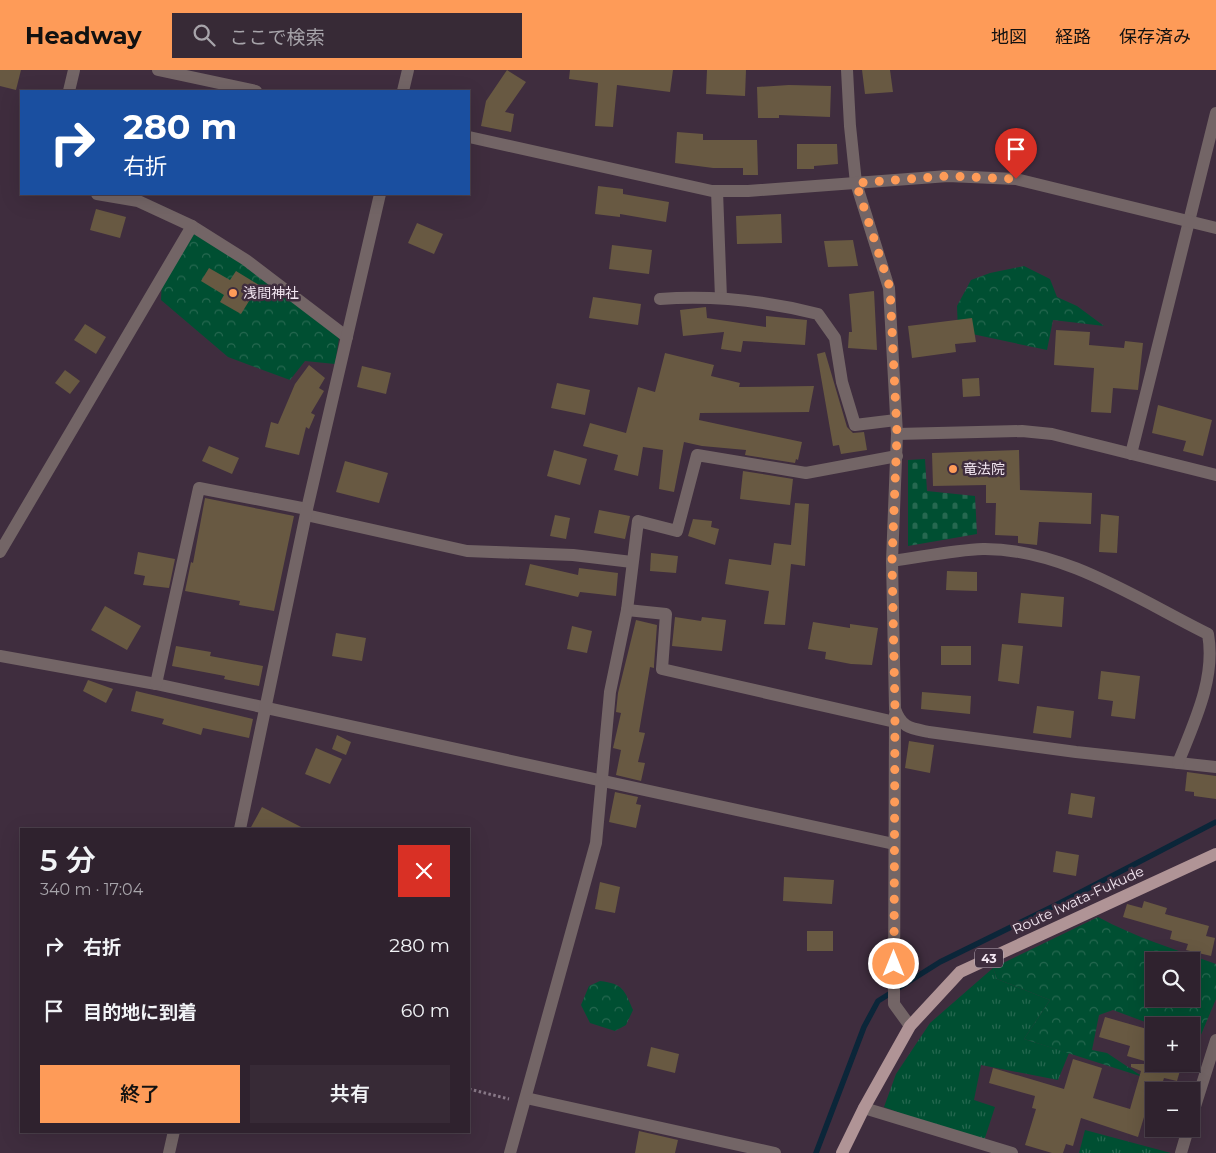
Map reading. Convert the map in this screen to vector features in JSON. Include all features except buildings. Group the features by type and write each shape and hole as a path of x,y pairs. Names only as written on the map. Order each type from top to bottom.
{"main road":[{"name":"Route Iwata-Fukude","path":"842,1153 864,1108 910,1026 960,972 1216,854"}],"street":[{"path":"69,90 74,70"},
{"path":"158,70 251,90"},
{"path":"403,90 408,70"},
{"path":"847,70 856,183 890,288 897,434 892,561 895,715 894,1004 910,1026"},
{"path":"1131,454 1216,113"},
{"path":"470,138 717,191 748,191 948,176 1016,179 1216,228"},
{"path":"717,191 721,298"},
{"path":"103,195 138,201 192,226 246,260 347,338"},
{"path":"240,828 307,512 380,195"},
{"path":"0,552 192,226"},
{"path":"660,299 701,296 796,308 818,314 835,338 842,382 855,425 896,420"},
{"path":"897,434 1022,431 1052,434 1216,475"},
{"path":"510,1153 596,843 610,692 627,610 638,521 677,531 697,455 806,473 897,456"},
{"path":"156,684 199,488 466,551 573,555 632,562"},
{"path":"892,561 983,549 1041,555 1080,570 1208,634 1211,647 1210,666 1200,709 1178,763"},
{"path":"627,610 666,614 662,669 895,715 899,721 909,728 929,732 1076,752 1216,766"},
{"path":"0,656 156,684 894,844"},
{"path":"1200,1091 1216,1040"},
{"path":"525,1100 775,1153"},
{"path":"864,1108 1012,1153"},
{"path":"169,1153 174,1133"},
{"path":"1181,1153 1186,1137"}],"path":[{"path":"470,1089 525,1100"}],"green space":[{"path":"192,226 340,332 335,364 305,361 290,380 228,357 161,300 162,277"},
{"path":"1024,266 1050,279 1057,297 1077,306 1104,326 1053,320 1047,350 958,331 957,306 971,280 990,273"},
{"path":"925,459 927,491 975,496 977,534 908,546 908,460"},
{"path":"1098,917 1141,937 1182,952 1145,952 1145,1007 1200,1007 1200,958 1216,964 1216,999 1200,1037 1200,1017 1145,1017 1145,1022 1113,1010 1099,1015 1092,1050 1107,1053 1143,1077 1024,1039 1050,1000 997,979 993,968"},
{"path":"993,968 997,979 1050,1000 1024,1039 1069,1053 1058,1080 981,1065 974,1100 995,1107 983,1144 884,1107 896,1074 930,1023"},
{"path":"600,981 614,984 622,989 633,1010 626,1025 615,1031 590,1023 581,1005 589,986"},
{"path":"1085,1130 1171,1153 1079,1153"}],"waterway":[{"path":"816,1153 864,1027 878,1001 940,962 1058,904 1216,822"}],"place":[{"name":"浅間神社","path":"233,293"},
{"name":"竜法院","path":"953,469"}],"route":[{"path":"894,964 895,709 892,561 897,434 890,288 856,183 948,176 1016,179"}]}
